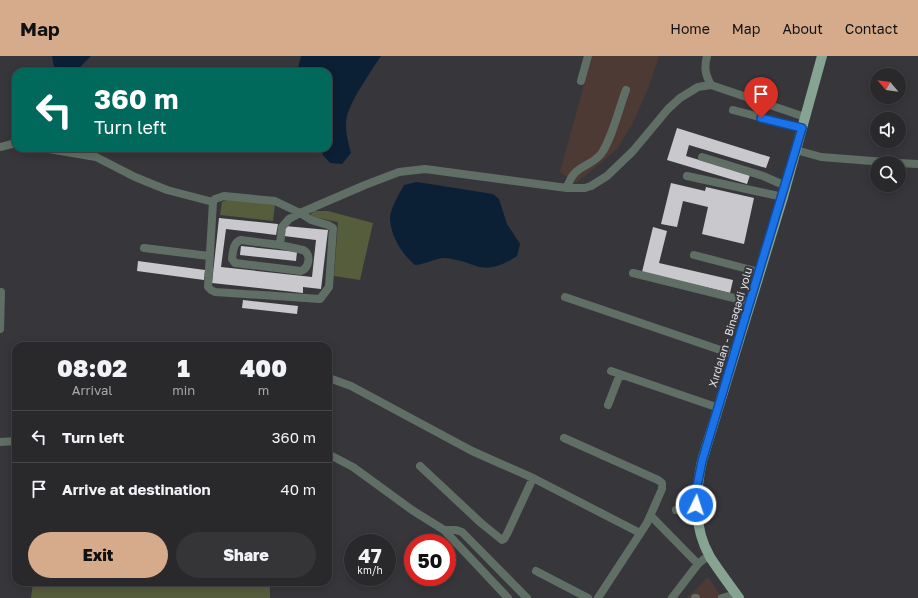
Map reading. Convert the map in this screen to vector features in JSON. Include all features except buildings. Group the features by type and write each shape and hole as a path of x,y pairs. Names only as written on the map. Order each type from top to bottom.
{"main road":[{"name":"Xırdalan - Binəqədi yolu","path":"737,596 710,557 700,532 696,505 696,491 702,461 783,197 822,56"}],"street":[{"path":"581,81 588,56"},
{"path":"707,56 704,65 705,75 711,85"},
{"path":"280,245 282,226 285,222 300,213 399,172 425,169 567,188 585,188 591,186 607,176 633,151 680,98 698,87 711,85 805,117"},
{"path":"567,188 573,174 580,168 596,159 604,148 626,90"},
{"path":"733,110 802,128"},
{"path":"0,147 12,144"},
{"path":"796,150 821,157 870,161"},
{"path":"66,152 96,157 135,177 179,195 213,202"},
{"path":"702,157 763,176 786,186"},
{"path":"906,163 918,164"},
{"path":"687,176 783,197"},
{"path":"224,196 271,200 280,202 300,213 312,220 333,228 329,287 320,299 216,292 208,287 213,202 215,199 224,196"},
{"path":"241,240 280,245 307,252 307,266 305,270 301,271 239,264 235,263 232,259 237,241 241,240"},
{"path":"144,248 209,256"},
{"path":"694,255 759,272"},
{"path":"633,273 750,302"},
{"path":"0,329 1,292"},
{"path":"565,297 735,355"},
{"path":"611,371 719,408"},
{"path":"608,405 620,374"},
{"path":"332,379 351,386 490,460 533,478 640,532"},
{"path":"564,438 662,483 662,489 651,516 598,598"},
{"path":"0,442 12,441"},
{"path":"332,456 353,467 412,510 444,530 508,598"},
{"path":"420,466 481,523 502,540 504,539 533,478"},
{"path":"676,510 696,505"},
{"path":"651,516 698,564"},
{"path":"444,530 456,530 462,532 527,598"},
{"path":"672,598 698,564 704,559 710,557"},
{"path":"536,571 588,598"},
{"path":"722,598 737,596"}],"shaded area":[{"path":"592,56 659,56 649,86 633,123 617,149 576,183 560,172"},
{"path":"708,577 722,598 687,598"}],"green space":[{"path":"228,199 275,204 273,221 220,215 222,202"},
{"path":"314,211 328,211 373,223 360,280 334,276 338,222 313,217 310,215"},
{"path":"32,586 270,586 270,598 31,598"}],"water":[{"path":"52,56 91,56 79,68 54,68"},
{"path":"301,56 381,56 349,109 346,125 351,153 342,164 330,163 322,152 332,152 332,68 298,68"},
{"path":"417,182 493,194 499,199 507,224 520,244 517,256 508,262 487,268 463,261 445,258 415,265 406,256 395,239 392,232 390,215 397,197 404,185"}],"route":[{"path":"696,505 696,491 702,461 783,197 802,128 761,118"}]}
